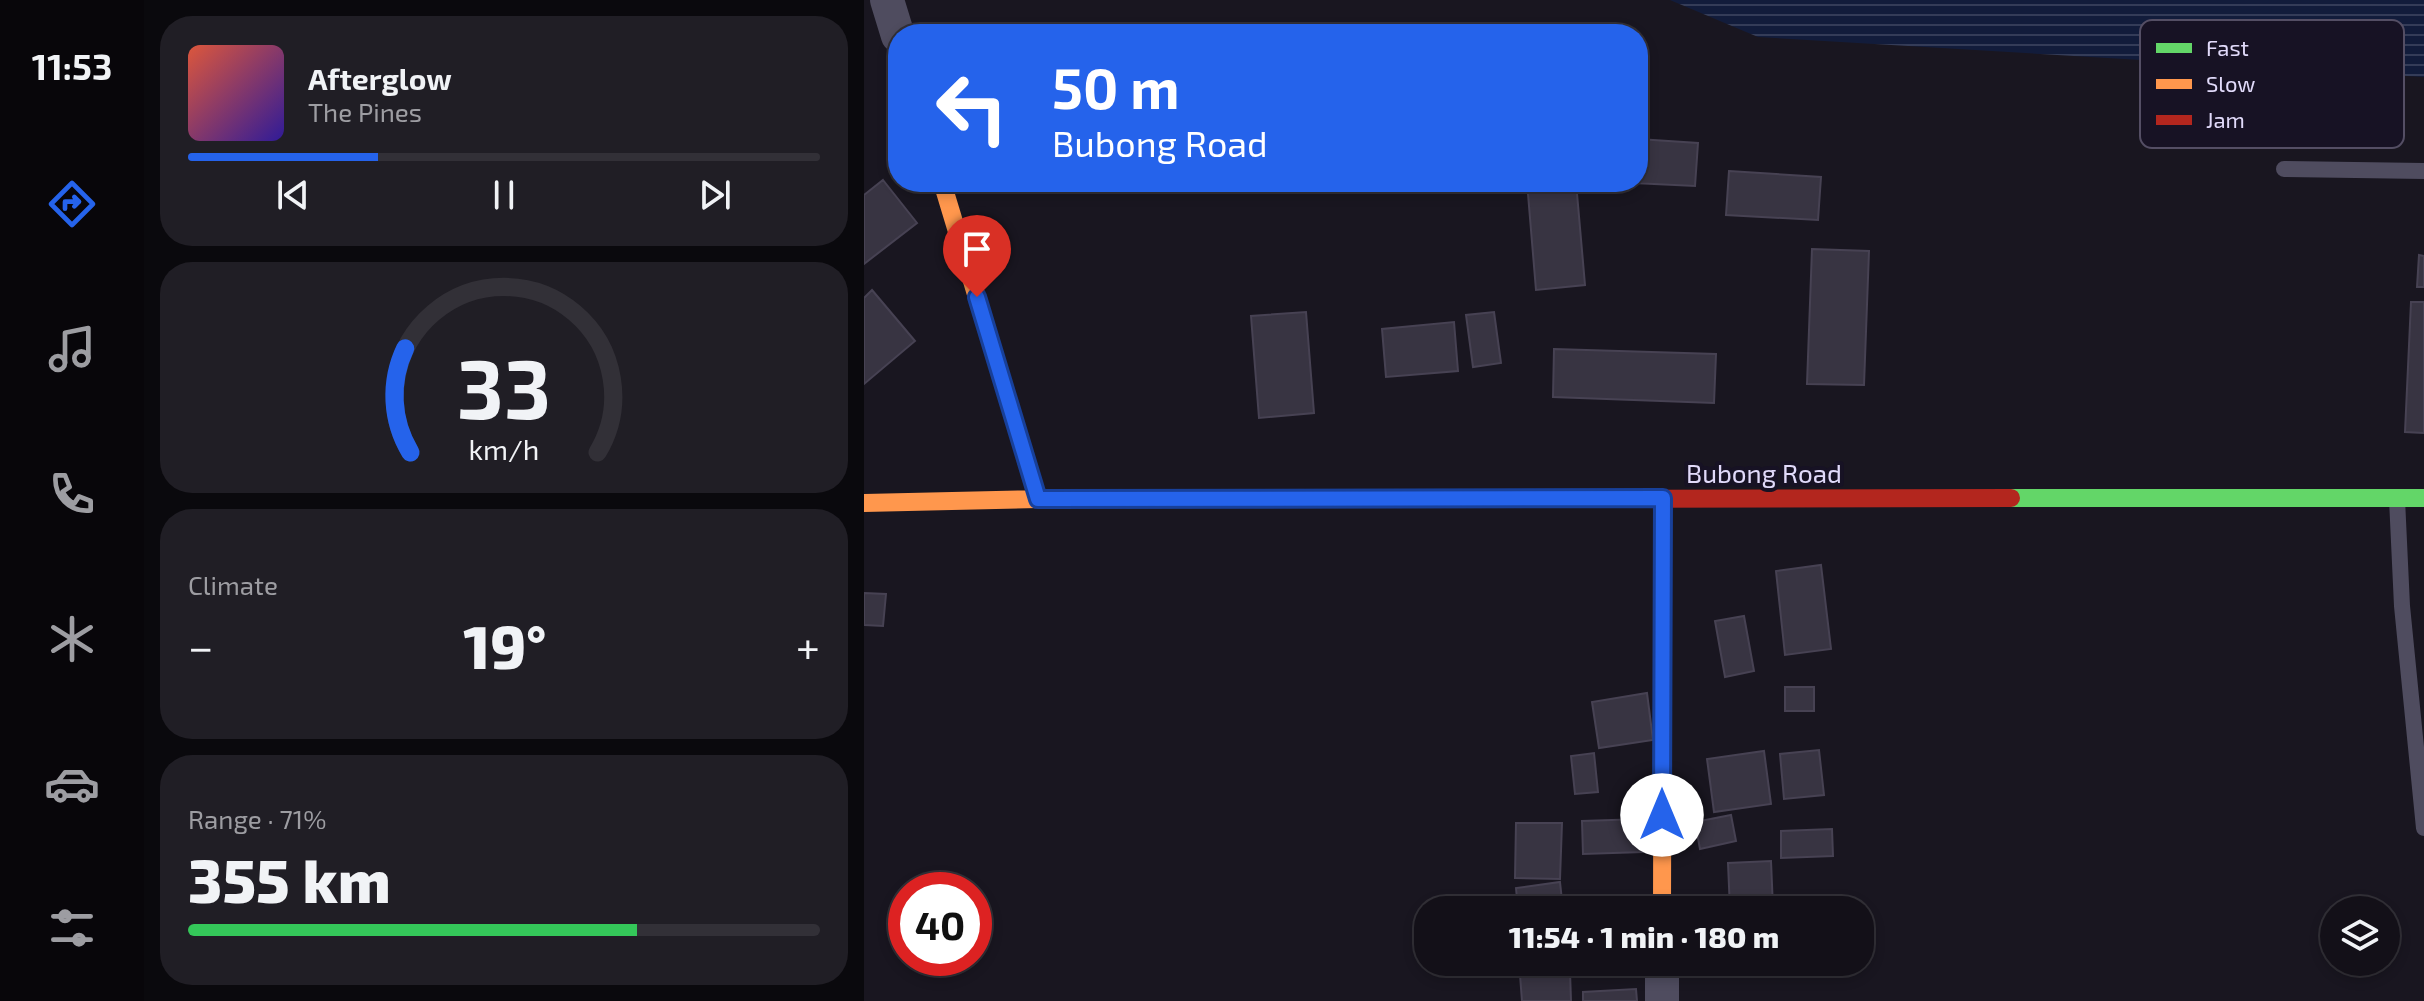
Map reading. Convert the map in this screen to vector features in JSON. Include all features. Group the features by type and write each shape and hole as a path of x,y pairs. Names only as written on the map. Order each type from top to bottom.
{"main road":[{"path":"945,192 1038,499"},
{"path":"1662,896 1663,498"},
{"name":"Bubong Road","path":"864,503 1038,499 2424,498"}],"street":[{"path":"887,0 894,24"},
{"path":"1662,976 1662,1001"}],"lane":[{"path":"2284,169 2424,171"},
{"path":"2397,497 2402,606 2424,828"}],"water":[{"path":"1670,0 2424,0 2424,77 2404,76 2404,20 2140,20 2140,60 1758,37"}],"building":[{"path":"1648,140 1698,143 1695,186 1648,184"},
{"path":"1729,171 1821,177 1818,220 1726,215"},
{"path":"883,180 888,192 892,192 917,223 864,264 864,195"},
{"path":"1528,192 1577,192 1585,285 1536,290"},
{"path":"1812,249 1869,251 1864,385 1807,384"},
{"path":"2419,255 2424,256 2424,287 2417,287"},
{"path":"872,290 915,341 864,384 864,298"},
{"path":"2411,302 2424,302 2424,433 2405,432"},
{"path":"1306,312 1314,413 1259,418 1251,316"},
{"path":"1494,312 1501,363 1473,367 1466,315"},
{"path":"1454,322 1458,371 1386,377 1382,329"},
{"path":"1554,349 1716,354 1714,403 1553,397"},
{"path":"1821,565 1831,649 1785,655 1776,571"},
{"path":"864,593 886,594 883,626 864,625"},
{"path":"1744,616 1754,671 1725,677 1715,621"},
{"path":"1785,687 1814,687 1814,711 1785,711"},
{"path":"1647,693 1653,740 1599,748 1592,702"},
{"path":"1819,750 1824,795 1784,799 1780,754"},
{"path":"1764,751 1771,804 1714,812 1707,759"},
{"path":"1594,753 1598,792 1575,794 1571,756"},
{"path":"1731,815 1736,841 1700,849 1695,822"},
{"path":"1642,819 1643,852 1583,854 1582,821"},
{"path":"1516,823 1562,823 1560,879 1515,878"},
{"path":"1832,829 1833,856 1781,858 1781,831"},
{"path":"1771,861 1772,896 1729,896 1728,863"},
{"path":"1560,882 1562,896 1517,896 1516,888"},
{"path":"1520,976 1570,976 1571,1001 1522,1001"},
{"path":"1636,989 1637,1001 1583,1001 1583,992"}],"traffic: fast":[{"path":"2011,498 2424,498"}],"traffic: slow":[{"path":"945,192 1038,499"},
{"path":"1662,896 1663,498"},
{"path":"864,503 1038,499 1490,499"}],"traffic: jam":[{"path":"1490,499 2011,498"}],"route":[{"path":"977,297 1038,499 1663,498 1662,815"}]}
